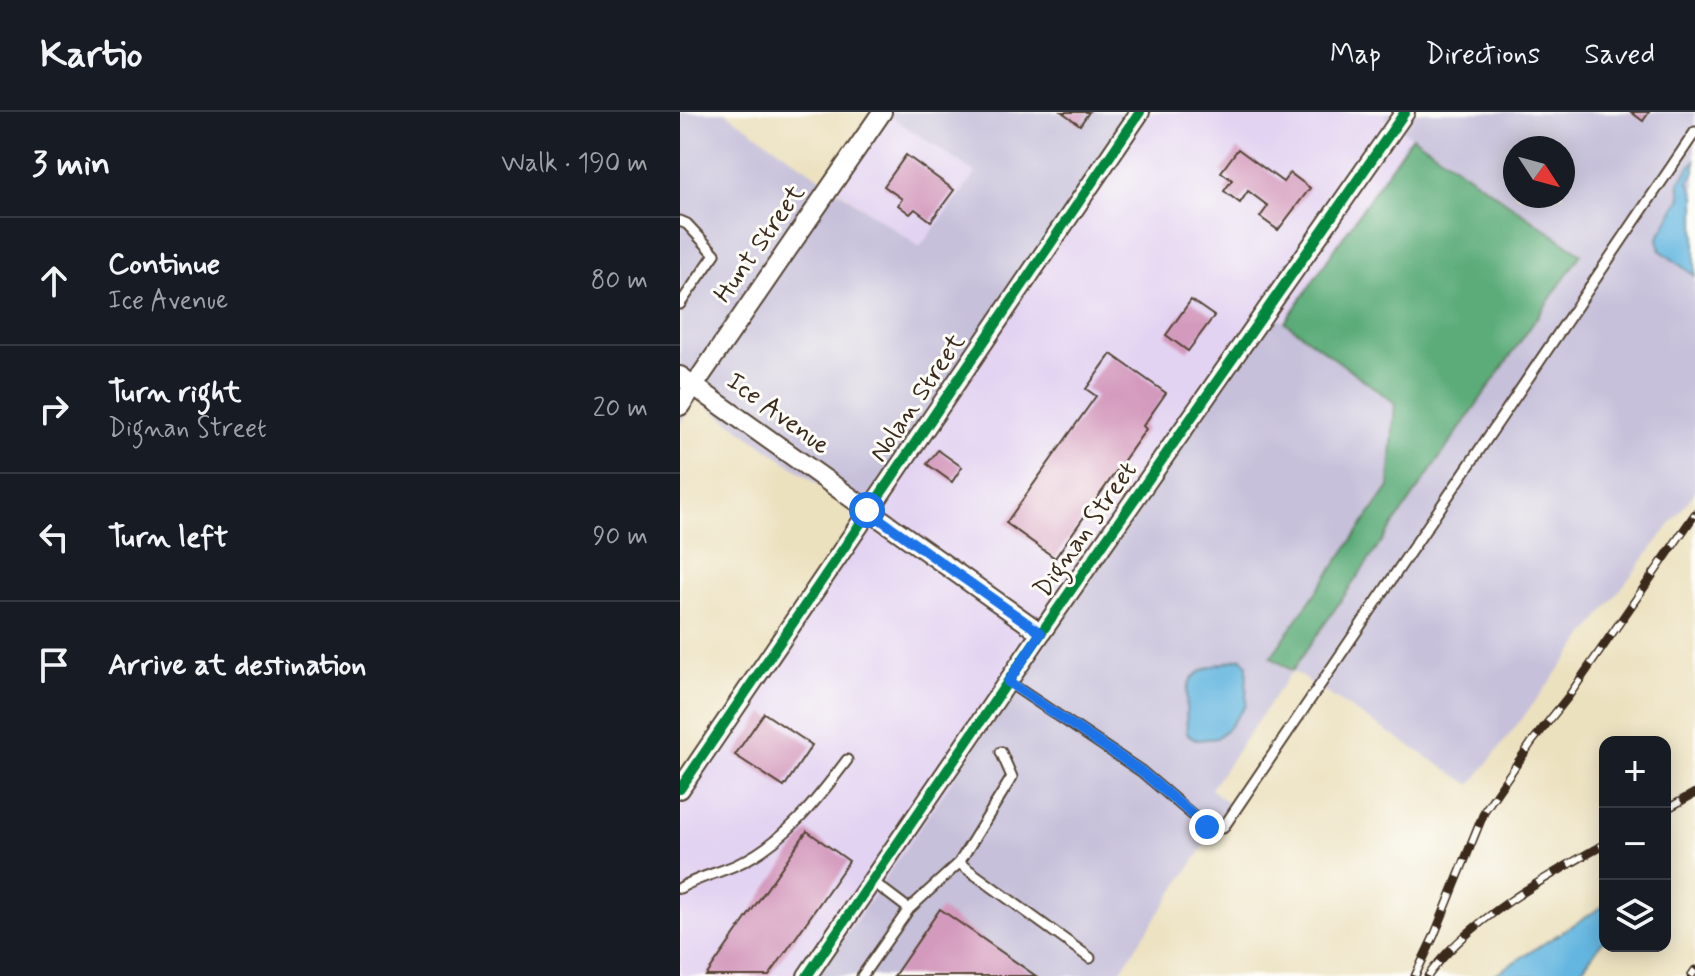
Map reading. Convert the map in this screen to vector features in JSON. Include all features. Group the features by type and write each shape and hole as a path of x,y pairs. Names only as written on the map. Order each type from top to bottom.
{"street":[{"name":"Hunt Street","path":"680,406 687,381 882,112"},
{"name":"Nolan Street","path":"680,789 1140,112"},
{"name":"Dignan Street","path":"807,976 1041,633 1405,112"},
{"name":"Ice Avenue","path":"687,381 1041,633"}],"lane":[{"path":"1008,682 1141,771 1207,827 1223,828 1695,132"},
{"path":"680,221 687,224 715,254 680,304"},
{"path":"862,976 909,909 959,863 1012,777 1001,752"},
{"path":"680,888 740,863 766,848 811,807 847,760"},
{"path":"959,863 1090,958"},
{"path":"872,881 909,909"}],"shaded area":[{"path":"680,112 725,112 920,247 976,173 886,114 888,112 1146,112 870,521 697,399 680,423"},
{"path":"1146,112 1388,112 1385,117 1412,136 1285,322 1271,316 818,976 680,976 680,805"},
{"path":"1388,112 1695,112 1695,492 1471,785 1292,671 1581,254 1515,208 1575,208 1575,136 1503,136 1503,200 1384,117"},
{"path":"886,114 976,173 920,248 835,187"},
{"path":"1272,315 1395,403 1389,487 1272,656 1292,671 1211,789 1231,806 1117,976 818,976"}],"green space":[{"path":"1412,136 1503,200 1503,208 1515,208 1581,254 1292,671 1271,657 1389,487 1395,403 1285,322"}],"water":[{"path":"1695,160 1695,172 1689,181 1695,196 1695,276 1660,250 1658,238 1681,197 1679,182"},
{"path":"1242,658 1247,665 1246,705 1217,738 1197,740 1187,734 1186,699 1191,680 1208,668"},
{"path":"1599,909 1599,946 1577,976 1492,976"}],"building":[{"path":"1062,112 1089,112 1080,125"},
{"path":"1631,112 1649,112 1643,121"},
{"path":"1238,149 1283,182 1290,173 1310,188 1278,230 1260,217 1268,206 1248,191 1240,203 1224,191 1232,180 1221,172"},
{"path":"906,155 954,190 931,221 915,209 910,214 898,205 902,199 884,186"},
{"path":"1191,300 1214,316 1188,351 1166,335"},
{"path":"1111,354 1166,393 1143,426 1146,429 1055,558 1006,523 1096,396 1086,389"},
{"path":"938,450 962,467 952,482 927,464"},
{"path":"764,713 812,745 784,787 735,755"},
{"path":"807,831 849,861 769,976 706,976"},
{"path":"940,909 1036,976 894,976"}],"railway":[{"path":"1415,976 1485,810 1695,514"},
{"path":"1669,808 1695,793"},
{"path":"1428,976 1464,937 1509,901 1599,847"},
{"path":"1691,976 1695,970"}],"cycle path":[{"path":"680,789 1140,112"},
{"path":"807,976 1041,633 1405,112"}],"route":[{"path":"867,510 1041,633 1008,682 1141,771 1207,827"}]}
